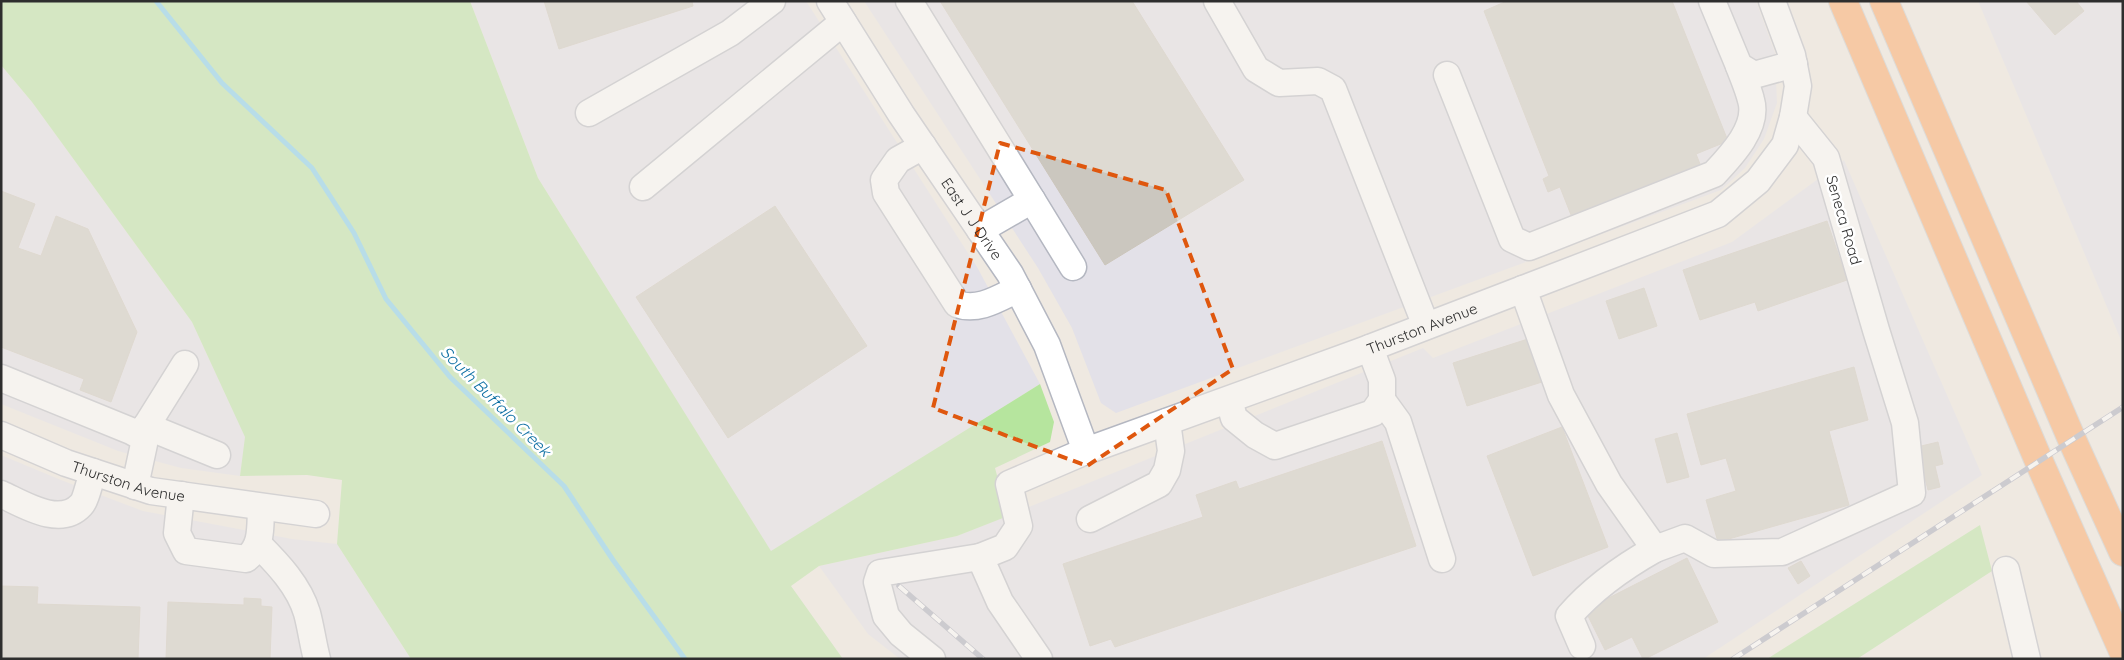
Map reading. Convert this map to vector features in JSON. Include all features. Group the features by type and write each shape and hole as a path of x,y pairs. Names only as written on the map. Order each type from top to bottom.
{"highway":[{"path":"1843,1 2041,466 2123,651"},
{"path":"1884,1 2073,442 2123,552"}],"street":[{"path":"589,113 730,33 772,1"},
{"path":"910,1 1073,268"},
{"path":"1217,1 1256,68 1279,83 1318,81 1333,89 1426,326"},
{"path":"1512,239 1529,247 1714,174 1736,151 1751,121 1752,102 1712,1"},
{"path":"1772,1 1794,64 1798,86 1793,118"},
{"path":"643,187 837,12"},
{"name":"East J J Drive","path":"837,12 923,146 1010,274 1047,345 1086,451"},
{"path":"1739,66 1754,75 1794,64"},
{"path":"1447,75 1512,239 1561,395 1609,484 1655,549 1620,569 1584,600 1569,616 1582,646"},
{"name":"Thurston Avenue","path":"980,557 1005,547 1019,526 1009,484 1086,451 1370,348 1718,214 1758,181 1784,145 1793,118"},
{"name":"Seneca Road","path":"1655,549 1685,538 1714,554 1782,552 1912,493 1905,423 1826,158 1793,118"},
{"path":"923,146 898,160 884,180 886,194 957,304 967,308 988,303 1018,289"},
{"path":"980,230 1032,200"},
{"path":"1229,400 1234,418 1255,435 1275,446 1373,413 1382,400 1382,380 1370,348"},
{"path":"139,431 185,364"},
{"path":"1,378 139,431 217,455"},
{"path":"1382,400 1398,422 1442,559"},
{"path":"1090,520 1159,484 1167,470 1171,451 1167,422"},
{"path":"135,486 144,444 139,431"},
{"name":"Thurston Avenue","path":"1,435 66,463 151,491 316,514"},
{"path":"1,494 39,512 65,515 82,504 93,472"},
{"path":"181,495 177,533 186,551 246,559 254,553 258,544 261,507"},
{"path":"258,544 275,561 293,585 306,612 317,659"},
{"path":"932,659 901,634 886,616 877,582 880,573 980,557 1000,602 1039,659"},
{"path":"2006,570 2027,659"}],"highlighted area":[{"path":"1000,143 1166,190 1233,369 1087,466 933,408"}],"shaded area":[{"path":"470,1 806,1 977,267 1040,384 771,552 538,178"},
{"path":"864,1 1756,1 1775,53 1777,103 1764,139 1745,168 1721,190 1116,413 1101,403 1072,328 1038,268"},
{"path":"1978,1 2123,1 2123,345"},
{"path":"1,65 32,102 192,322 246,438 240,476 181,468 118,451 1,404"},
{"path":"1844,160 1982,475 1703,659 900,659 868,634 819,566 957,536 1423,348 1433,358 1732,242"},
{"path":"1,455 143,511 292,539 337,544 411,659 1,659"}],"green space":[{"path":"1,1 470,1 538,178 771,551 1040,384 1054,422 1050,442 995,468 1008,516 957,536 819,566 791,586 843,659 411,659 337,544 342,480 307,475 240,476 245,437 192,322 32,102 1,65"},
{"path":"1980,525 1992,571 1857,659 1767,659"}],"building":[{"path":"544,1 692,1 693,6 559,49"},
{"path":"940,1 1132,1 1244,180 1105,265"},
{"path":"1507,1 1672,1 1728,141 1696,154 1702,169 1573,220 1560,187 1548,192 1543,179 1549,176 1484,11"},
{"path":"2026,1 2076,1 2084,11 2055,35"},
{"path":"1,191 35,204 18,248 41,256 56,216 88,229 137,332 111,402 80,390 84,379 1,347"},
{"path":"775,206 867,346 728,438 636,297"},
{"path":"1827,221 1847,280 1758,311 1755,302 1700,320 1683,270"},
{"path":"1644,288 1657,326 1619,339 1606,301"},
{"path":"1531,338 1545,381 1467,406 1453,363"},
{"path":"1854,367 1868,420 1829,431 1849,505 1718,542 1706,500 1736,491 1726,458 1701,465 1687,414"},
{"path":"1562,427 1608,547 1533,576 1487,456"},
{"path":"1677,433 1689,477 1667,483 1655,439"},
{"path":"1382,441 1416,546 1115,647 1111,639 1090,646 1063,564 1203,517 1196,495 1236,481 1239,489"},
{"path":"1938,442 1943,464 1935,466 1940,487 1928,490 1917,447"},
{"path":"1687,558 1718,622 1645,659 1643,659 1632,637 1605,650 1585,610"},
{"path":"1801,561 1810,576 1798,584 1788,568"},
{"path":"1,586 38,587 37,604 140,607 138,659 1,659"},
{"path":"244,598 261,599 261,606 272,607 270,659 166,659 168,602 244,605"}],"waterway":[{"name":"South Buffalo Creek","path":"156,1 222,83 312,168 354,233 386,299 450,377 564,486 613,560 685,659"}],"railway":[{"path":"1733,659 2123,407"},
{"path":"899,586 983,659"}]}
